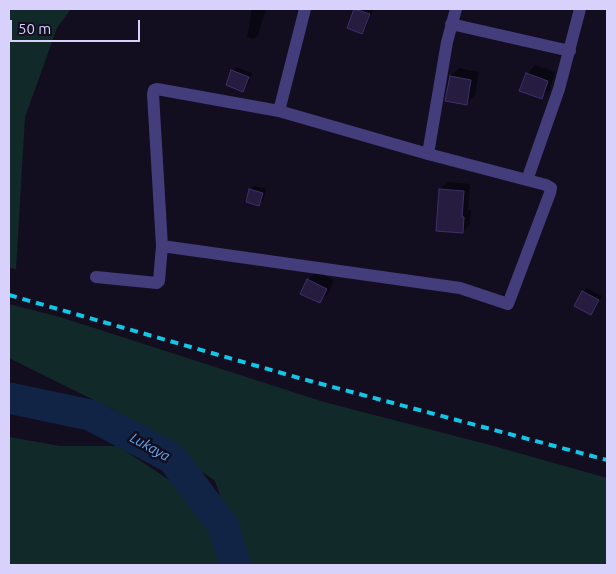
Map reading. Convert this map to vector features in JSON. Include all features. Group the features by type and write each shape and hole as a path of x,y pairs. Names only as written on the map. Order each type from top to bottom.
{"lane":[{"path":"279,111 305,9"},
{"path":"428,154 447,42 456,9"},
{"path":"527,180 559,89 580,9"},
{"path":"451,24 570,50"},
{"path":"96,277 157,283 160,279 162,246 153,94 156,88 279,111 428,154 546,185 551,188 508,304 460,288 162,246"}],"green space":[{"path":"9,9 71,9 57,28 25,117 16,269 9,268"},
{"path":"9,304 60,317 324,402 490,445 607,478 607,565 243,565 215,481 114,410 9,358"},
{"path":"9,437 60,446 118,446 180,487 213,525 220,565 9,565"}],"building":[{"path":"354,9 370,14 362,34 347,28"},
{"path":"231,70 249,77 243,92 226,85"},
{"path":"526,73 548,81 542,99 519,91"},
{"path":"450,76 471,80 467,105 445,101"},
{"path":"249,189 263,193 259,206 246,202"},
{"path":"439,189 464,191 463,233 436,231"},
{"path":"307,279 327,289 320,303 300,294"},
{"path":"582,291 599,300 591,315 574,306"}],"waterway":[{"name":"Lukaya","path":"9,398 90,415 172,458 224,527 235,565"}],"railway":[{"path":"9,295 299,378 607,460"}]}
